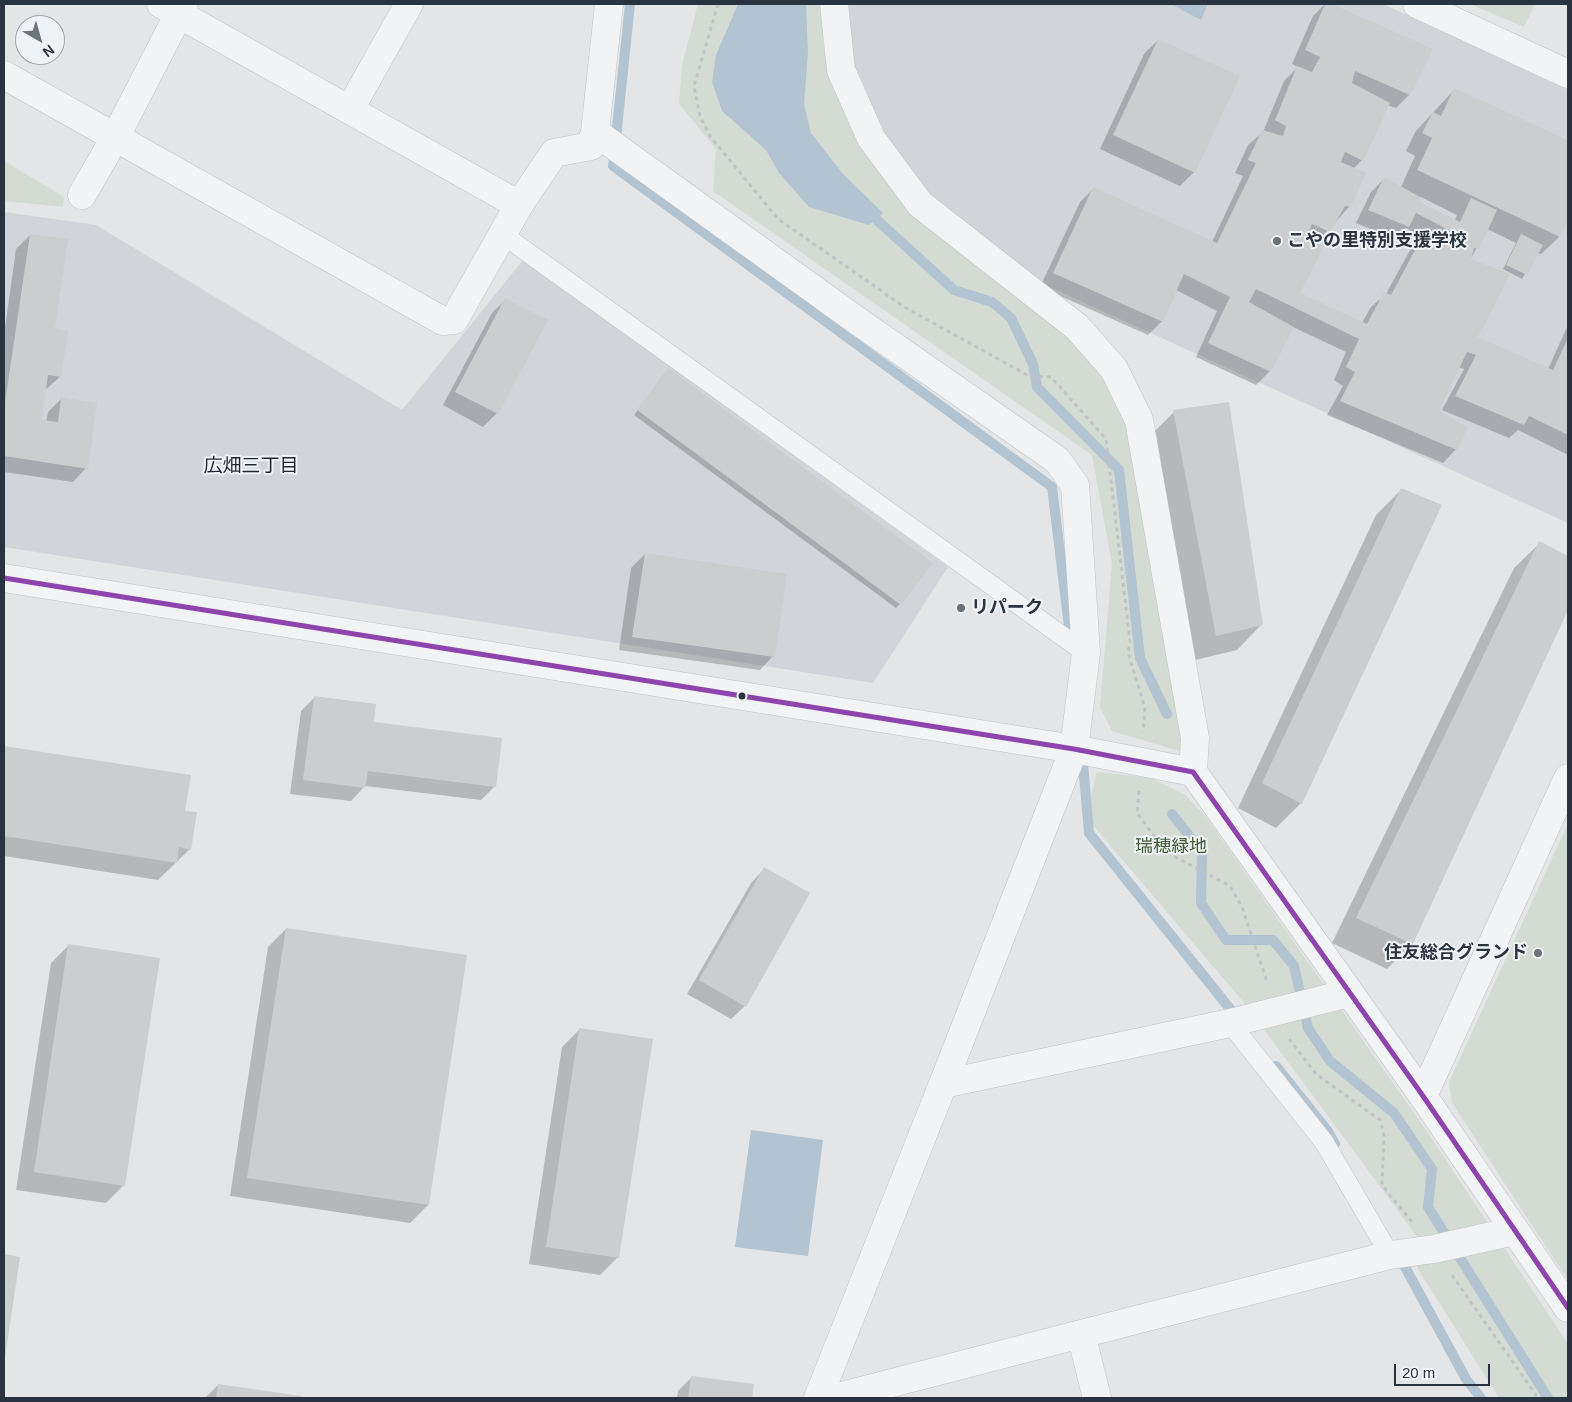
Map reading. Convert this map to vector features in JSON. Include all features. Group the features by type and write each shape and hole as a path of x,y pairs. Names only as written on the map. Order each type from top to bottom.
{"street":[{"path":"350,109 410,4"},
{"path":"4,75 116,136 443,321 454,320 519,205 554,153 591,146 595,132 609,4"},
{"path":"834,4 841,70 871,138 920,204 1077,328 1114,369 1139,420 1195,738 1193,772 1423,1096 1568,1308"},
{"path":"1417,4 1568,74"},
{"path":"82,195 116,136 175,7 519,205"},
{"path":"595,132 859,322 1057,460 1075,484 1086,653 1074,749 818,1398"},
{"path":"4,578 1074,749 1193,772"},
{"path":"1423,1096 1568,778"},
{"path":"943,1084 1230,1023 1349,994"},
{"path":"834,1398 1390,1255 1434,1249 1514,1231"},
{"path":"1081,1334 1097,1398"}],"lane":[{"path":"502,234 1086,653"},
{"path":"1230,1023 1324,1142 1390,1255"}],"path":[{"path":"718,4 694,86 700,116 710,136 778,219 906,308 1029,376 1052,377 1106,439 1130,641 1128,653 1144,708 1142,762 1137,813 1166,852 1230,886 1242,906 1269,988"},
{"path":"1285,1032 1316,1074 1380,1120 1384,1135 1382,1185 1434,1249 1538,1398"}],"shaded area":[{"name":"こやの里特別支援学校","path":"842,4 1383,4 1568,90 1568,523 1043,284 930,198 876,128 850,57"},
{"path":"4,212 96,225 402,410 523,260 948,567 873,683 4,547"}],"green space":[{"path":"698,4 824,4 823,44 863,141 1072,331 1135,423 1189,754 1112,731 1100,707 1112,564 1092,455 713,191 716,149 679,104 682,65"},
{"path":"1470,4 1535,4 1524,27"},
{"path":"4,161 64,197 63,207 4,201"},
{"name":"瑞穂緑地","path":"1097,772 1151,778 1185,795 1206,817 1426,1130 1568,1344 1568,1398 1499,1398 1418,1269 1418,1238 1246,1005 1086,817"},
{"name":"住友総合グランド","path":"1568,824 1568,1280 1452,1103 1449,1082"}],"water":[{"path":"738,4 806,4 808,52 804,104 811,133 843,174 883,213 869,225 809,207 779,173 766,150 722,111 712,82 716,55"},
{"path":"1171,4 1208,4 1201,20"},
{"path":"751,1130 823,1140 808,1256 735,1247"}],"building":[{"path":"1325,4 1332,4 1433,49 1410,95 1355,71 1352,83 1390,103 1363,161 1345,152 1341,162 1366,173 1351,207 1345,206 1330,232 1312,224 1307,236 1325,244 1300,293 1367,324 1384,292 1391,295 1423,235 1437,241 1441,234 1451,238 1454,233 1416,213 1409,227 1368,210 1384,177 1422,198 1420,202 1460,222 1471,198 1497,210 1479,249 1474,248 1471,259 1510,274 1478,337 1553,370 1568,338 1568,435 1529,416 1524,425 1455,396 1476,355 1467,352 1439,411 1468,427 1457,450 1340,401 1355,372 1346,367 1359,339 1256,289 1249,302 1294,327 1271,372 1208,343 1230,297 1184,274 1163,322 1053,273 1093,187 1217,243 1256,163 1248,160 1262,130 1283,136 1286,126 1275,120 1297,66 1312,72 1320,57 1305,50"},
{"path":"1158,39 1240,76 1195,173 1113,135"},
{"path":"1454,88 1568,140 1568,221 1560,237 1417,170 1432,138 1422,133 1433,112 1441,116"},
{"path":"30,234 68,239 55,329 68,331 61,377 48,375 42,420 58,422 61,397 97,403 88,469 4,456 4,409"},
{"path":"1521,234 1543,245 1527,275 1506,265"},
{"path":"505,298 548,320 498,414 455,392"},
{"path":"668,368 933,563 901,605 637,410"},
{"path":"1229,402 1263,625 1216,636 1173,410"},
{"path":"1401,488 1442,505 1302,804 1262,783"},
{"path":"1539,541 1568,556 1568,610 1413,944 1356,918"},
{"path":"645,553 787,574 775,657 632,637"},
{"path":"314,696 376,704 374,722 502,738 496,787 368,771 365,788 303,780"},
{"path":"4,746 191,775 185,811 197,812 191,850 179,847 177,863 4,836"},
{"path":"764,867 810,893 746,1007 699,980"},
{"path":"286,928 467,955 429,1205 247,1178"},
{"path":"68,944 160,958 125,1186 34,1172"},
{"path":"579,1028 653,1039 619,1258 546,1247"},
{"path":"4,1254 20,1257 5,1357 4,1357"},
{"path":"691,1376 754,1384 752,1398 688,1398"},
{"path":"218,1384 301,1396 301,1398 216,1398"}],"waterway":[{"path":"630,4 613,166 1052,487 1071,643"},
{"path":"867,211 954,290 992,302 1011,318 1033,364 1037,387 1119,470 1140,658 1167,714"},
{"path":"1082,752 1089,833 1239,1020"},
{"path":"1172,814 1202,852 1201,903 1226,940 1273,940 1294,966 1308,1028 1330,1061 1394,1113 1432,1169 1428,1207 1548,1398"},
{"path":"1276,1066 1327,1130 1335,1144"},
{"path":"1399,1256 1466,1379 1481,1398"}],"transit line":[{"path":"4,578 1074,749 1193,772 1423,1096 1568,1308"}],"place":[{"name":"こやの里特別支援学校","path":"1277,241"},
{"name":"リパーク","path":"961,608"},
{"name":"住友総合グランド","path":"1538,953"}],"district":[{"name":"広畑三丁目","path":"251,467"}]}
